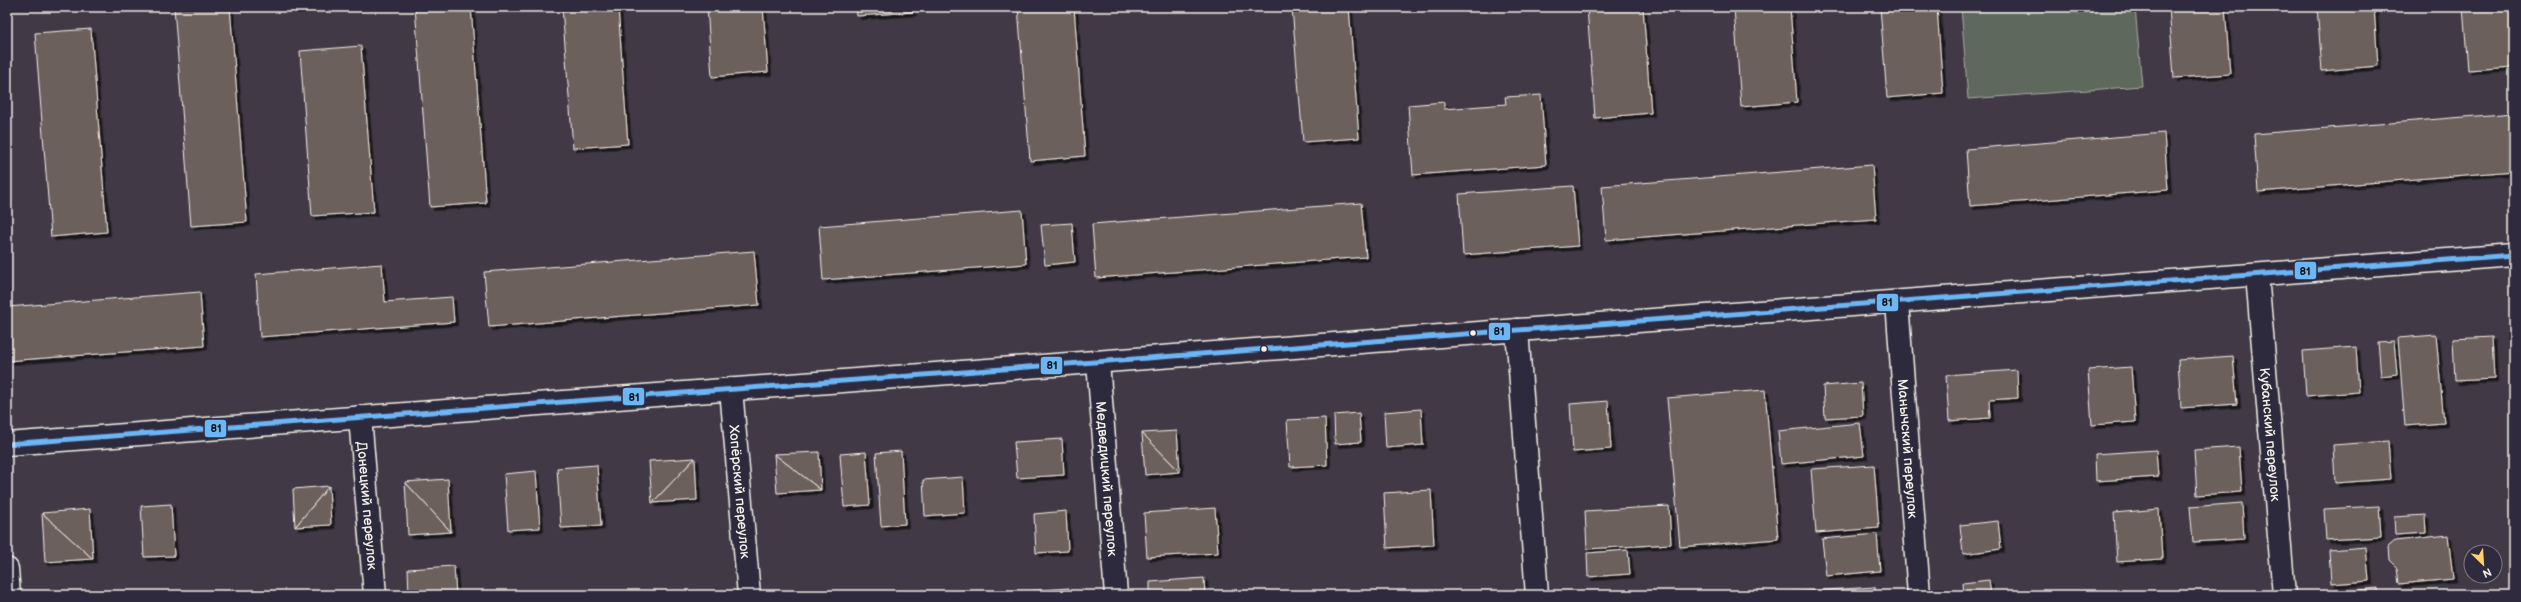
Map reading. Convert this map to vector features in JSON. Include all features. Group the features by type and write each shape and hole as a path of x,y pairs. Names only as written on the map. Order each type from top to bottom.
{"main road":[{"path":"7,444 2514,255"},
{"name":"Кубанский переулок","path":"2257,275 2284,595"},
{"name":"Манычский переулок","path":"1897,302 1919,595"},
{"path":"1517,330 1537,595"},
{"name":"Медведицкий переулок","path":"1098,362 1116,595"},
{"name":"Хопёрский переулок","path":"731,389 749,595"},
{"name":"Донецкий переулок","path":"360,417 375,595"},
{"path":"7,569 9,595"}],"shaded area":[{"path":"1961,7 2135,7 2142,86 1968,99"}],"building":[{"path":"174,7 230,7 247,222 191,226"},
{"path":"415,7 471,7 486,203 430,207"},
{"path":"562,7 618,7 628,144 573,148"},
{"path":"707,7 763,7 768,72 712,77"},
{"path":"856,7 912,7 913,12 857,16"},
{"path":"1018,7 1074,7 1085,156 1030,161"},
{"path":"1292,7 1349,7 1359,138 1303,142"},
{"path":"1587,7 1643,7 1651,113 1595,118"},
{"path":"1734,7 1790,7 1797,102 1741,107"},
{"path":"1880,7 1937,7 1943,93 1887,98"},
{"path":"2169,7 2225,7 2230,74 2174,78"},
{"path":"2317,7 2374,7 2378,66 2322,71"},
{"path":"2463,7 2514,7 2514,67 2468,70"},
{"path":"91,29 107,232 51,237 35,33"},
{"path":"361,46 374,212 312,216 300,51"},
{"path":"1541,95 1546,165 1413,175 1408,105 1444,102 1444,109 1506,104 1505,97"},
{"path":"2514,113 2514,171 2258,192 2254,134"},
{"path":"2164,133 2168,190 1970,206 1966,149"},
{"path":"1872,165 1876,219 1606,240 1602,186"},
{"path":"1573,186 1578,246 1463,255 1459,194"},
{"path":"1361,203 1366,257 1096,278 1092,224"},
{"path":"1022,210 1026,264 823,280 819,226"},
{"path":"1072,223 1075,262 1045,265 1041,225"},
{"path":"754,251 759,305 489,327 484,272"},
{"path":"382,264 385,302 452,297 454,322 260,337 256,274"},
{"path":"200,292 204,346 7,361 7,307"},
{"path":"2436,335 2444,423 2405,426 2398,338"},
{"path":"2492,337 2494,379 2455,381 2453,339"},
{"path":"2394,341 2397,374 2381,376 2378,342"},
{"path":"2356,347 2359,392 2306,396 2303,351"},
{"path":"2233,356 2237,404 2181,408 2178,360"},
{"path":"2131,367 2135,422 2092,425 2088,370"},
{"path":"2017,370 2018,398 1989,400 1990,418 1949,421 1946,375"},
{"path":"1861,383 1863,416 1825,418 1823,386"},
{"path":"1765,390 1778,539 1680,547 1667,398"},
{"path":"1608,401 1611,449 1573,452 1570,404"},
{"path":"1421,409 1423,445 1386,448 1384,412"},
{"path":"1359,413 1361,442 1335,444 1334,415"},
{"path":"1325,418 1327,465 1290,467 1287,420"},
{"path":"1860,423 1864,456 1781,464 1778,431"},
{"path":"1177,431 1180,472 1142,433"},
{"path":"1142,433 1180,472 1145,475"},
{"path":"1062,439 1064,475 1017,478 1014,442"},
{"path":"2388,441 2391,479 2335,483 2333,445"},
{"path":"2239,447 2242,492 2197,495 2194,450"},
{"path":"2156,450 2158,477 2096,481 2095,454"},
{"path":"901,451 905,524 881,526 876,453"},
{"path":"819,452 821,490 774,454"},
{"path":"866,452 870,505 844,507 840,454"},
{"path":"774,454 821,490 777,493"},
{"path":"695,458 697,500 652,503"},
{"path":"695,458 652,503 649,461"},
{"path":"597,465 601,526 561,528 557,468"},
{"path":"1874,465 1879,528 1816,533 1811,469"},
{"path":"536,471 540,528 508,530 504,474"},
{"path":"963,477 965,513 925,516 923,480"},
{"path":"448,479 451,532 405,482"},
{"path":"405,482 451,532 408,535"},
{"path":"329,486 331,525 295,527"},
{"path":"329,486 295,527 293,489"},
{"path":"1431,490 1434,545 1387,548 1384,493"},
{"path":"2242,503 2244,539 2193,542 2190,507"},
{"path":"171,504 174,556 144,557 141,506"},
{"path":"1669,506 1671,544 1587,549 1585,511"},
{"path":"2379,506 2381,537 2326,540 2324,509"},
{"path":"1215,508 1218,553 1147,557 1144,513"},
{"path":"90,509 93,559 42,513"},
{"path":"2159,509 2162,559 2117,562 2114,513"},
{"path":"1066,511 1068,551 1036,553 1034,514"},
{"path":"42,513 93,559 45,562"},
{"path":"2425,515 2426,533 2395,535 2394,517"},
{"path":"1998,521 2001,549 1963,554 1960,525"},
{"path":"1877,534 1880,571 1826,576 1822,539"},
{"path":"2448,535 2453,579 2399,584 2397,568 2389,560 2388,547 2395,541"},
{"path":"2366,547 2369,581 2331,584 2329,550"},
{"path":"1628,550 1630,574 1588,577 1587,553"},
{"path":"454,566 456,595 409,595 408,569"},
{"path":"1204,578 1205,595 1150,595 1150,582"},
{"path":"1989,580 1991,595 1964,595 1963,583"},
{"path":"1875,587 1875,595 1778,595 1778,593"},
{"path":"1069,588 1069,595 1031,595 1030,591"},
{"path":"2378,588 2378,595 2331,595 2331,593"}],"transit line":[{"name":"81","path":"7,444 2514,255"}]}
